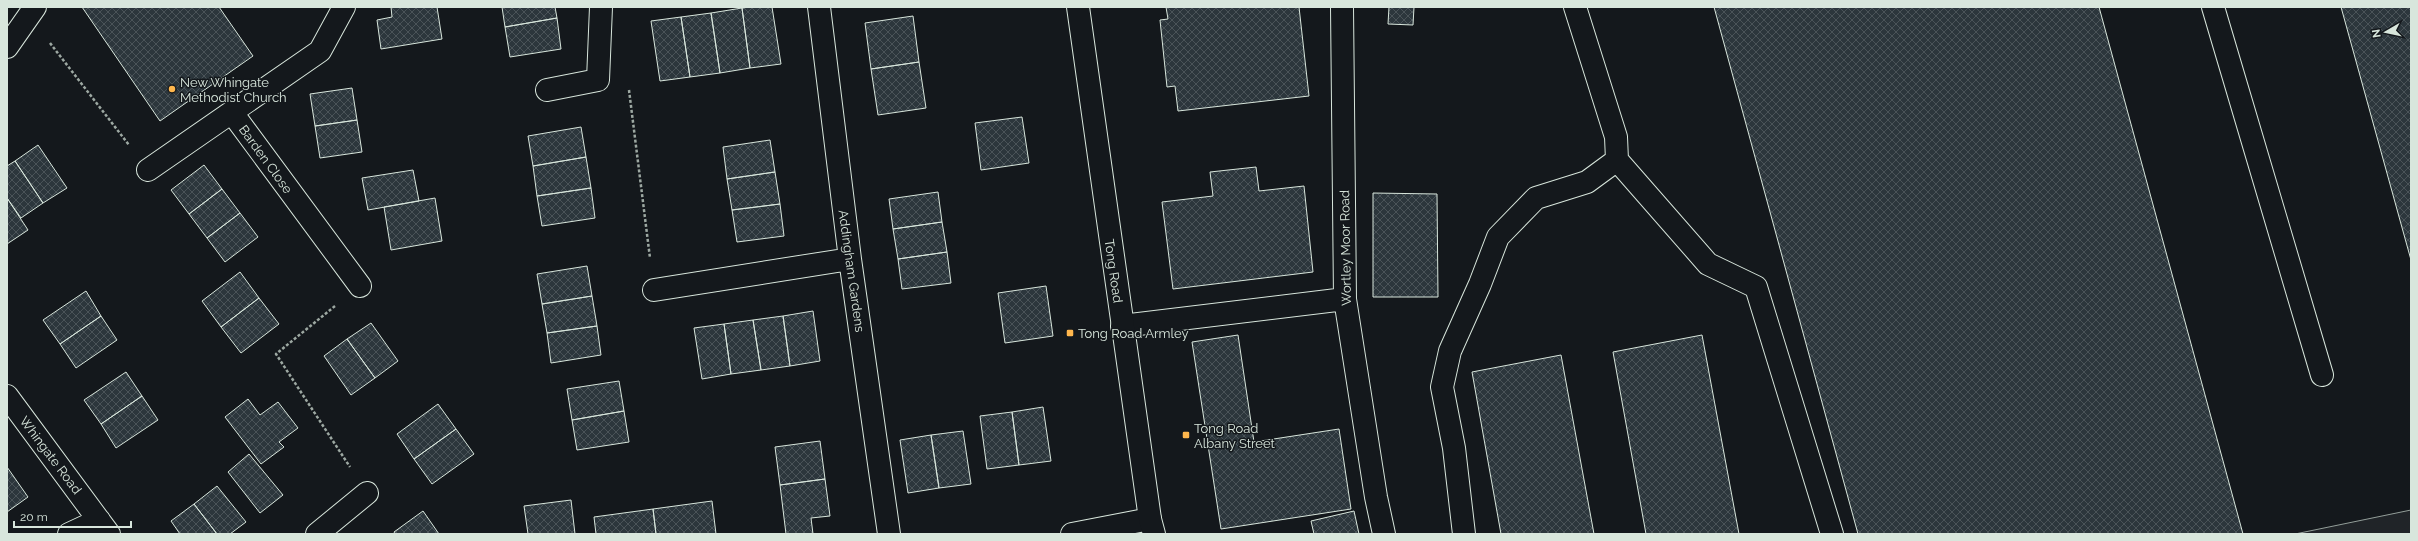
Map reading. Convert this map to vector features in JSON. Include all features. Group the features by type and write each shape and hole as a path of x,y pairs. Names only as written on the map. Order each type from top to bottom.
{"street":[{"path":"233,114 320,51 344,7"},
{"path":"547,90 598,80 601,7"},
{"name":"Addingham Gardens","path":"819,7 850,259 889,534"},
{"name":"Tong Road","path":"1078,7 1122,326 1152,526"},
{"name":"Wortley Moor Road","path":"1342,7 1345,299 1376,497 1384,534"},
{"path":"1575,7 1616,136 1617,160 1708,264 1756,287 1832,534"},
{"path":"2213,7 2322,375"},
{"path":"7,47 32,11"},
{"name":"Barden Close","path":"148,170 233,114 360,286"},
{"path":"1464,534 1454,448 1442,387 1450,351 1480,284 1498,236 1536,198 1588,182 1617,160"},
{"path":"654,290 850,259"},
{"path":"1122,326 1345,299"},
{"name":"Whingate Road","path":"7,396 104,527"},
{"path":"317,534 367,493"},
{"path":"1072,534 1152,526"},
{"path":"69,534 104,527"}],"path":[{"path":"32,11 148,170"},
{"path":"598,80 629,89 654,290"},
{"path":"360,286 276,354 367,493"}],"shaded area":[{"path":"2411,510 2411,534 2295,534"}],"building":[{"name":"New Whingate Methodist Church","path":"82,7 219,7 253,56 160,121"},
{"path":"391,7 437,7 442,39 381,49 377,20 392,17"},
{"path":"502,7 555,7 557,18 505,27"},
{"path":"772,7 781,64 750,68 742,8"},
{"path":"1166,7 1299,7 1309,96 1178,111 1175,86 1167,87 1160,20 1168,19"},
{"path":"1389,7 1414,7 1413,25 1388,24"},
{"path":"1714,7 2099,7 2243,534 1858,534"},
{"path":"2341,7 2411,7 2411,260"},
{"path":"742,8 750,68 720,73 711,13"},
{"path":"711,13 720,73 690,77 681,17"},
{"path":"913,16 919,62 871,69 865,23"},
{"path":"681,17 690,77 660,81 651,21"},
{"path":"557,18 561,49 510,57 505,27"},
{"path":"919,62 926,108 878,115 871,69"},
{"path":"352,88 357,120 315,126 310,94"},
{"path":"1022,117 1029,163 981,170 975,123"},
{"path":"357,120 362,152 320,158 315,126"},
{"path":"581,127 586,157 533,166 528,136"},
{"path":"770,140 775,172 727,179 723,147"},
{"path":"38,145 67,188 43,203 15,161"},
{"path":"586,157 591,188 537,196 533,166"},
{"path":"15,161 43,203 21,218 7,198 7,166"},
{"path":"204,165 222,189 189,214 171,190"},
{"path":"1256,167 1259,191 1304,186 1313,272 1173,289 1162,202 1213,196 1210,172"},
{"path":"413,170 419,201 368,210 362,178"},
{"path":"775,172 780,204 732,210 727,179"},
{"path":"591,188 595,218 542,226 537,196"},
{"path":"222,189 240,213 207,238 189,214"},
{"path":"938,192 942,222 893,229 889,199"},
{"path":"1373,193 1437,194 1438,297 1373,297"},
{"path":"7,198 28,230 7,244"},
{"path":"435,198 442,241 391,250 384,207"},
{"path":"780,204 784,236 737,242 732,210"},
{"path":"240,213 258,237 225,262 207,238"},
{"path":"942,222 947,252 898,259 893,229"},
{"path":"947,252 951,283 902,289 898,259"},
{"path":"587,266 592,296 542,304 537,274"},
{"path":"240,272 259,298 221,327 202,301"},
{"path":"1046,286 1053,336 1005,343 998,293"},
{"path":"86,291 101,316 60,344 43,320"},
{"path":"592,296 597,326 547,333 542,304"},
{"path":"259,298 279,324 241,353 221,327"},
{"path":"813,311 820,361 790,366 783,316"},
{"path":"101,316 117,340 76,368 60,344"},
{"path":"783,316 790,366 761,370 753,320"},
{"path":"753,320 761,370 731,374 724,324"},
{"path":"371,323 398,361 375,378 347,339"},
{"path":"724,324 731,374 702,379 694,328"},
{"path":"597,326 601,355 551,363 547,333"},
{"path":"1238,335 1254,442 1339,429 1351,509 1221,529 1192,342"},
{"path":"1702,335 1739,534 1646,534 1613,352"},
{"path":"347,339 375,378 351,395 324,356"},
{"path":"1561,355 1594,534 1501,534 1472,372"},
{"path":"126,372 142,396 101,424 84,400"},
{"path":"619,381 624,411 572,420 567,389"},
{"path":"142,396 158,420 116,448 101,424"},
{"path":"248,399 260,415 278,402 298,428 279,442 284,447 261,464 225,417"},
{"path":"438,404 456,429 414,459 397,434"},
{"path":"1043,407 1051,461 1019,465 1012,412"},
{"path":"624,411 629,442 577,450 572,420"},
{"path":"1012,412 1019,465 987,469 980,416"},
{"path":"456,429 474,454 432,484 414,459"},
{"path":"963,431 971,484 939,488 931,435"},
{"path":"931,435 939,488 908,493 900,440"},
{"path":"820,441 825,479 780,485 775,447"},
{"path":"249,454 283,495 260,513 228,472"},
{"path":"7,467 28,497 7,512"},
{"path":"825,479 830,516 811,518 813,534 786,534 780,485"},
{"path":"217,486 246,522 230,534 217,534 194,504"},
{"path":"571,500 575,534 528,534 524,506"},
{"path":"712,501 716,534 656,534 653,509"},
{"path":"194,504 217,534 180,534 171,521"},
{"path":"653,509 656,534 596,534 594,517"},
{"path":"423,511 439,534 395,534 394,532"},
{"path":"1354,511 1359,534 1314,534 1311,521"}],"place":[{"name":"New Whingate Methodist Church","path":"172,89"},
{"name":"Tong Road Armley","path":"1070,333"},
{"name":"Tong Road Albany Street","path":"1186,435"}]}
